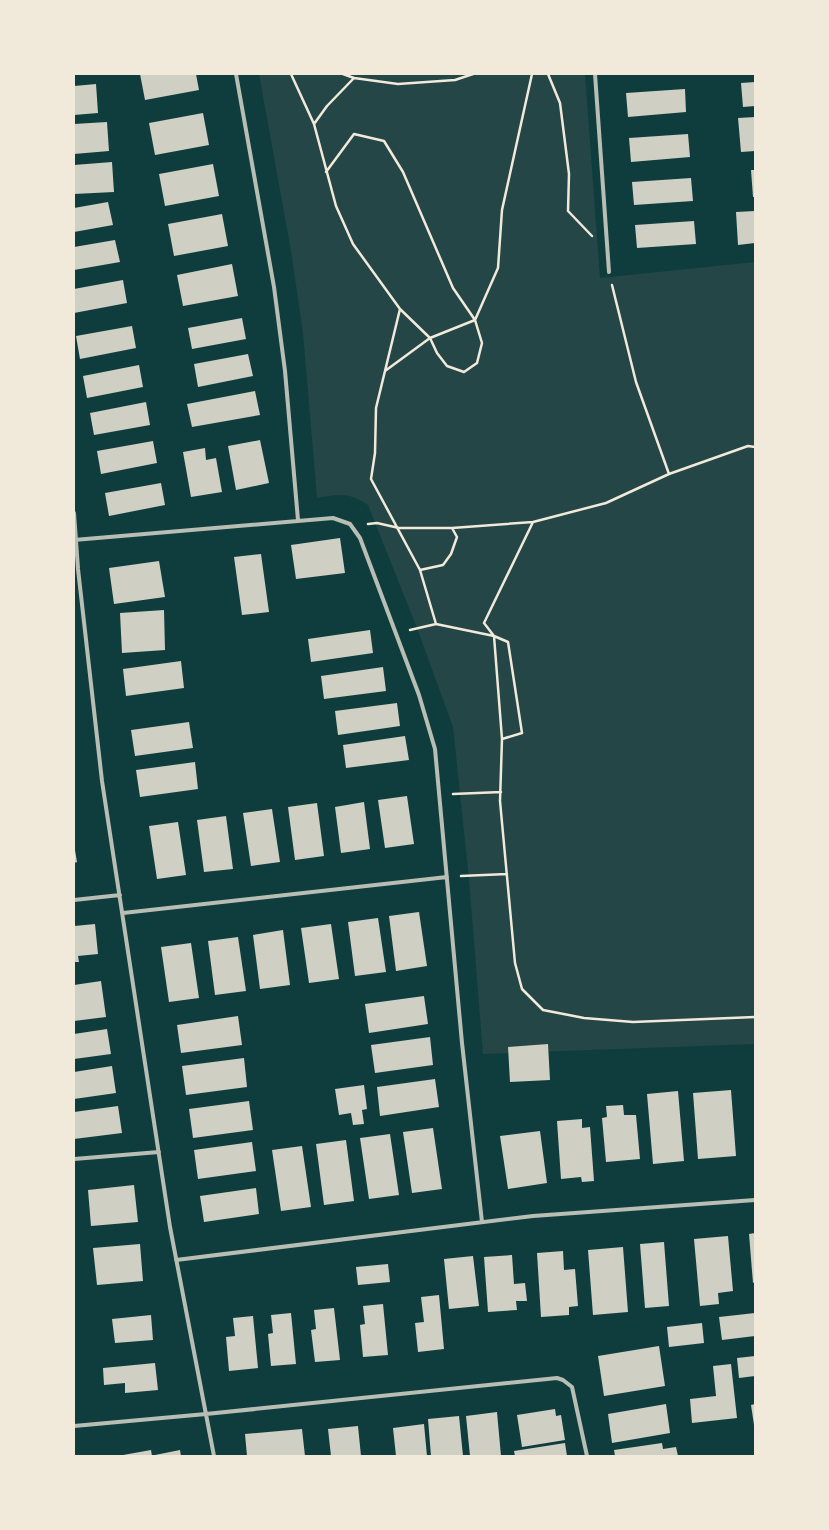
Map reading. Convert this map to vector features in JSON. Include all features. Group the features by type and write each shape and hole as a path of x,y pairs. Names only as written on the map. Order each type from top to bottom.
{"street":[{"path":"236,74 274,287 285,371 298,520"},
{"path":"595,74 609,272"},
{"path":"74,512 75,539 99,758 176,1260 214,1456"},
{"path":"75,539 334,518 350,524 360,538 419,695 434,749 462,1043 482,1222"},
{"path":"123,912 447,877"},
{"path":"74,900 120,895"},
{"path":"74,1159 159,1152"},
{"path":"176,1260 482,1222 587,1211 755,1200"},
{"path":"74,1426 557,1378 568,1383 574,1393 587,1456"}],"path":[{"path":"291,74 314,124 326,172 336,206 353,244 400,309 430,338 437,353 447,366 464,372 477,363 482,343 474,320 453,288 403,172 384,141 354,134 326,172"},
{"path":"343,74 354,78 398,84 455,80 473,74"},
{"path":"385,371 430,338 474,320 498,268 502,210 532,74"},
{"path":"548,74 560,103 569,174 568,211 591,235 594,241"},
{"path":"314,124 327,106 354,78"},
{"path":"609,272 636,382 669,474"},
{"path":"400,309 376,408 375,453 371,479 399,528 420,570 436,624"},
{"path":"350,524 377,523 399,528 452,528 533,522 606,503 669,474 748,446 755,446"},
{"path":"533,522 484,623 494,636 502,739 501,792 507,874 515,963 522,989 544,1010 584,1018 633,1022 755,1017"},
{"path":"420,570 443,565 451,554 457,537 452,528"},
{"path":"396,632 436,624 494,636 508,642 522,733 502,739"},
{"path":"439,794 501,792"},
{"path":"447,877 507,874"}],"shaded area":[{"path":"259,74 585,74 600,278 755,262 755,1044 483,1054 469,879 453,727 417,628 368,505 355,498 344,495 317,498 303,333 291,251"}],"building":[{"path":"140,74 196,74 199,90 145,100"},
{"path":"755,82 755,106 743,107 741,83"},
{"path":"96,84 98,113 74,115 74,86"},
{"path":"685,89 686,112 628,117 626,93"},
{"path":"203,113 209,145 155,155 149,123"},
{"path":"755,117 755,151 741,152 738,118"},
{"path":"107,122 109,151 74,154 74,124"},
{"path":"688,134 690,157 631,162 629,138"},
{"path":"112,162 114,192 74,194 74,165"},
{"path":"213,164 219,196 165,206 159,174"},
{"path":"751,170 755,170 755,197 753,197"},
{"path":"691,178 693,201 634,205 632,182"},
{"path":"108,202 113,225 74,232 74,208"},
{"path":"755,211 755,243 738,245 736,212"},
{"path":"222,214 228,246 174,256 168,224"},
{"path":"694,221 696,244 637,248 635,225"},
{"path":"115,240 120,262 74,270 74,247"},
{"path":"232,264 238,296 183,306 177,275"},
{"path":"123,280 127,303 74,313 74,289"},
{"path":"242,318 246,339 192,349 188,328"},
{"path":"132,326 136,348 80,359 76,336"},
{"path":"248,354 253,376 198,387 194,364"},
{"path":"139,365 143,387 87,398 83,376"},
{"path":"255,391 260,415 192,427 187,404"},
{"path":"146,402 150,425 94,435 90,413"},
{"path":"260,440 269,483 236,490 228,446"},
{"path":"153,441 157,463 101,474 97,451"},
{"path":"205,448 206,460 216,458 222,492 191,497 183,452"},
{"path":"161,483 165,505 109,516 105,493"},
{"path":"340,538 345,573 296,579 291,545"},
{"path":"261,554 269,612 242,615 234,557"},
{"path":"159,561 165,597 114,604 109,568"},
{"path":"164,610 165,650 122,653 120,613"},
{"path":"370,630 373,653 311,662 308,639"},
{"path":"181,661 184,688 126,696 123,669"},
{"path":"383,667 386,691 324,699 321,676"},
{"path":"397,703 400,726 338,735 335,711"},
{"path":"189,722 193,748 135,756 131,730"},
{"path":"405,736 409,760 346,768 343,745"},
{"path":"195,762 198,789 140,797 136,770"},
{"path":"407,796 414,844 385,848 378,800"},
{"path":"364,802 370,849 341,853 335,807"},
{"path":"317,803 324,856 295,860 288,807"},
{"path":"272,809 280,862 251,866 243,813"},
{"path":"226,816 233,869 204,872 197,820"},
{"path":"178,822 186,875 157,879 149,826"},
{"path":"74,844 77,862 74,863"},
{"path":"419,912 427,966 396,971 389,916"},
{"path":"378,918 386,972 355,976 348,922"},
{"path":"95,924 98,954 78,956 79,962 74,962 74,926"},
{"path":"331,924 339,979 309,983 301,928"},
{"path":"283,930 290,985 260,989 253,935"},
{"path":"238,937 246,991 215,995 208,941"},
{"path":"191,943 199,998 169,1002 161,947"},
{"path":"101,981 106,1017 74,1021 74,985"},
{"path":"424,996 428,1024 369,1033 365,1004"},
{"path":"238,1016 242,1045 181,1053 177,1025"},
{"path":"107,1029 111,1054 74,1059 74,1034"},
{"path":"430,1037 433,1065 375,1073 371,1045"},
{"path":"548,1044 550,1080 510,1082 508,1047"},
{"path":"244,1058 247,1087 186,1095 182,1066"},
{"path":"112,1066 116,1093 74,1099 74,1072"},
{"path":"435,1079 439,1107 380,1116 377,1087"},
{"path":"364,1085 367,1109 362,1110 364,1124 353,1125 351,1113 339,1115 335,1089"},
{"path":"731,1090 736,1156 698,1159 693,1093"},
{"path":"678,1091 684,1161 653,1164 647,1094"},
{"path":"249,1101 253,1130 193,1138 189,1109"},
{"path":"623,1105 624,1115 636,1115 640,1159 606,1162 602,1118 607,1117 606,1106"},
{"path":"118,1106 122,1133 74,1139 74,1112"},
{"path":"582,1119 582,1128 590,1127 594,1181 582,1182 581,1177 561,1179 557,1121"},
{"path":"433,1128 442,1189 412,1193 403,1132"},
{"path":"540,1131 547,1183 508,1189 500,1136"},
{"path":"390,1134 399,1195 369,1199 360,1138"},
{"path":"346,1140 354,1201 324,1205 316,1144"},
{"path":"252,1142 256,1171 198,1179 194,1150"},
{"path":"302,1146 311,1207 281,1211 272,1150"},
{"path":"134,1185 138,1222 91,1226 88,1190"},
{"path":"256,1188 259,1214 204,1222 200,1196"},
{"path":"755,1233 755,1282 753,1283 749,1234"},
{"path":"728,1236 733,1291 718,1293 719,1304 700,1306 694,1239"},
{"path":"664,1242 669,1306 645,1308 640,1244"},
{"path":"140,1244 143,1281 97,1285 93,1248"},
{"path":"623,1247 628,1312 593,1315 588,1250"},
{"path":"563,1251 564,1270 575,1269 578,1306 569,1307 569,1315 541,1317 537,1253"},
{"path":"512,1255 514,1284 525,1283 527,1301 516,1301 517,1310 488,1312 484,1257"},
{"path":"473,1256 479,1306 449,1309 444,1259"},
{"path":"388,1264 390,1282 358,1285 356,1267"},
{"path":"439,1295 444,1349 418,1352 415,1323 424,1322 421,1297"},
{"path":"383,1304 388,1355 363,1357 360,1325 365,1324 363,1306"},
{"path":"334,1308 340,1360 315,1362 311,1330 316,1329 314,1310"},
{"path":"291,1313 296,1364 271,1366 268,1334 273,1333 271,1315"},
{"path":"755,1313 755,1336 722,1340 719,1317"},
{"path":"151,1315 153,1340 115,1343 112,1319"},
{"path":"253,1316 258,1368 229,1371 226,1337 235,1336 233,1318"},
{"path":"702,1323 704,1343 669,1347 667,1327"},
{"path":"659,1346 665,1386 604,1396 598,1356"},
{"path":"755,1356 755,1376 739,1378 737,1358"},
{"path":"155,1363 158,1390 125,1393 125,1383 104,1385 103,1368"},
{"path":"731,1364 737,1418 692,1423 690,1399 716,1396 713,1366"},
{"path":"666,1404 670,1433 612,1443 608,1414"},
{"path":"755,1404 755,1425 754,1425 751,1405"},
{"path":"555,1409 556,1416 561,1415 565,1440 522,1447 517,1415"},
{"path":"497,1412 501,1456 470,1456 466,1416"},
{"path":"459,1416 463,1456 431,1456 428,1419"},
{"path":"424,1424 427,1456 396,1456 393,1428"},
{"path":"358,1426 361,1456 331,1456 328,1429"},
{"path":"302,1429 305,1456 247,1456 245,1434"},
{"path":"565,1443 567,1456 515,1456 514,1451"},
{"path":"662,1443 663,1449 676,1447 678,1456 615,1456 614,1450"},
{"path":"151,1450 152,1456 123,1456 123,1455"},
{"path":"180,1450 181,1456 155,1456 155,1455"}]}
